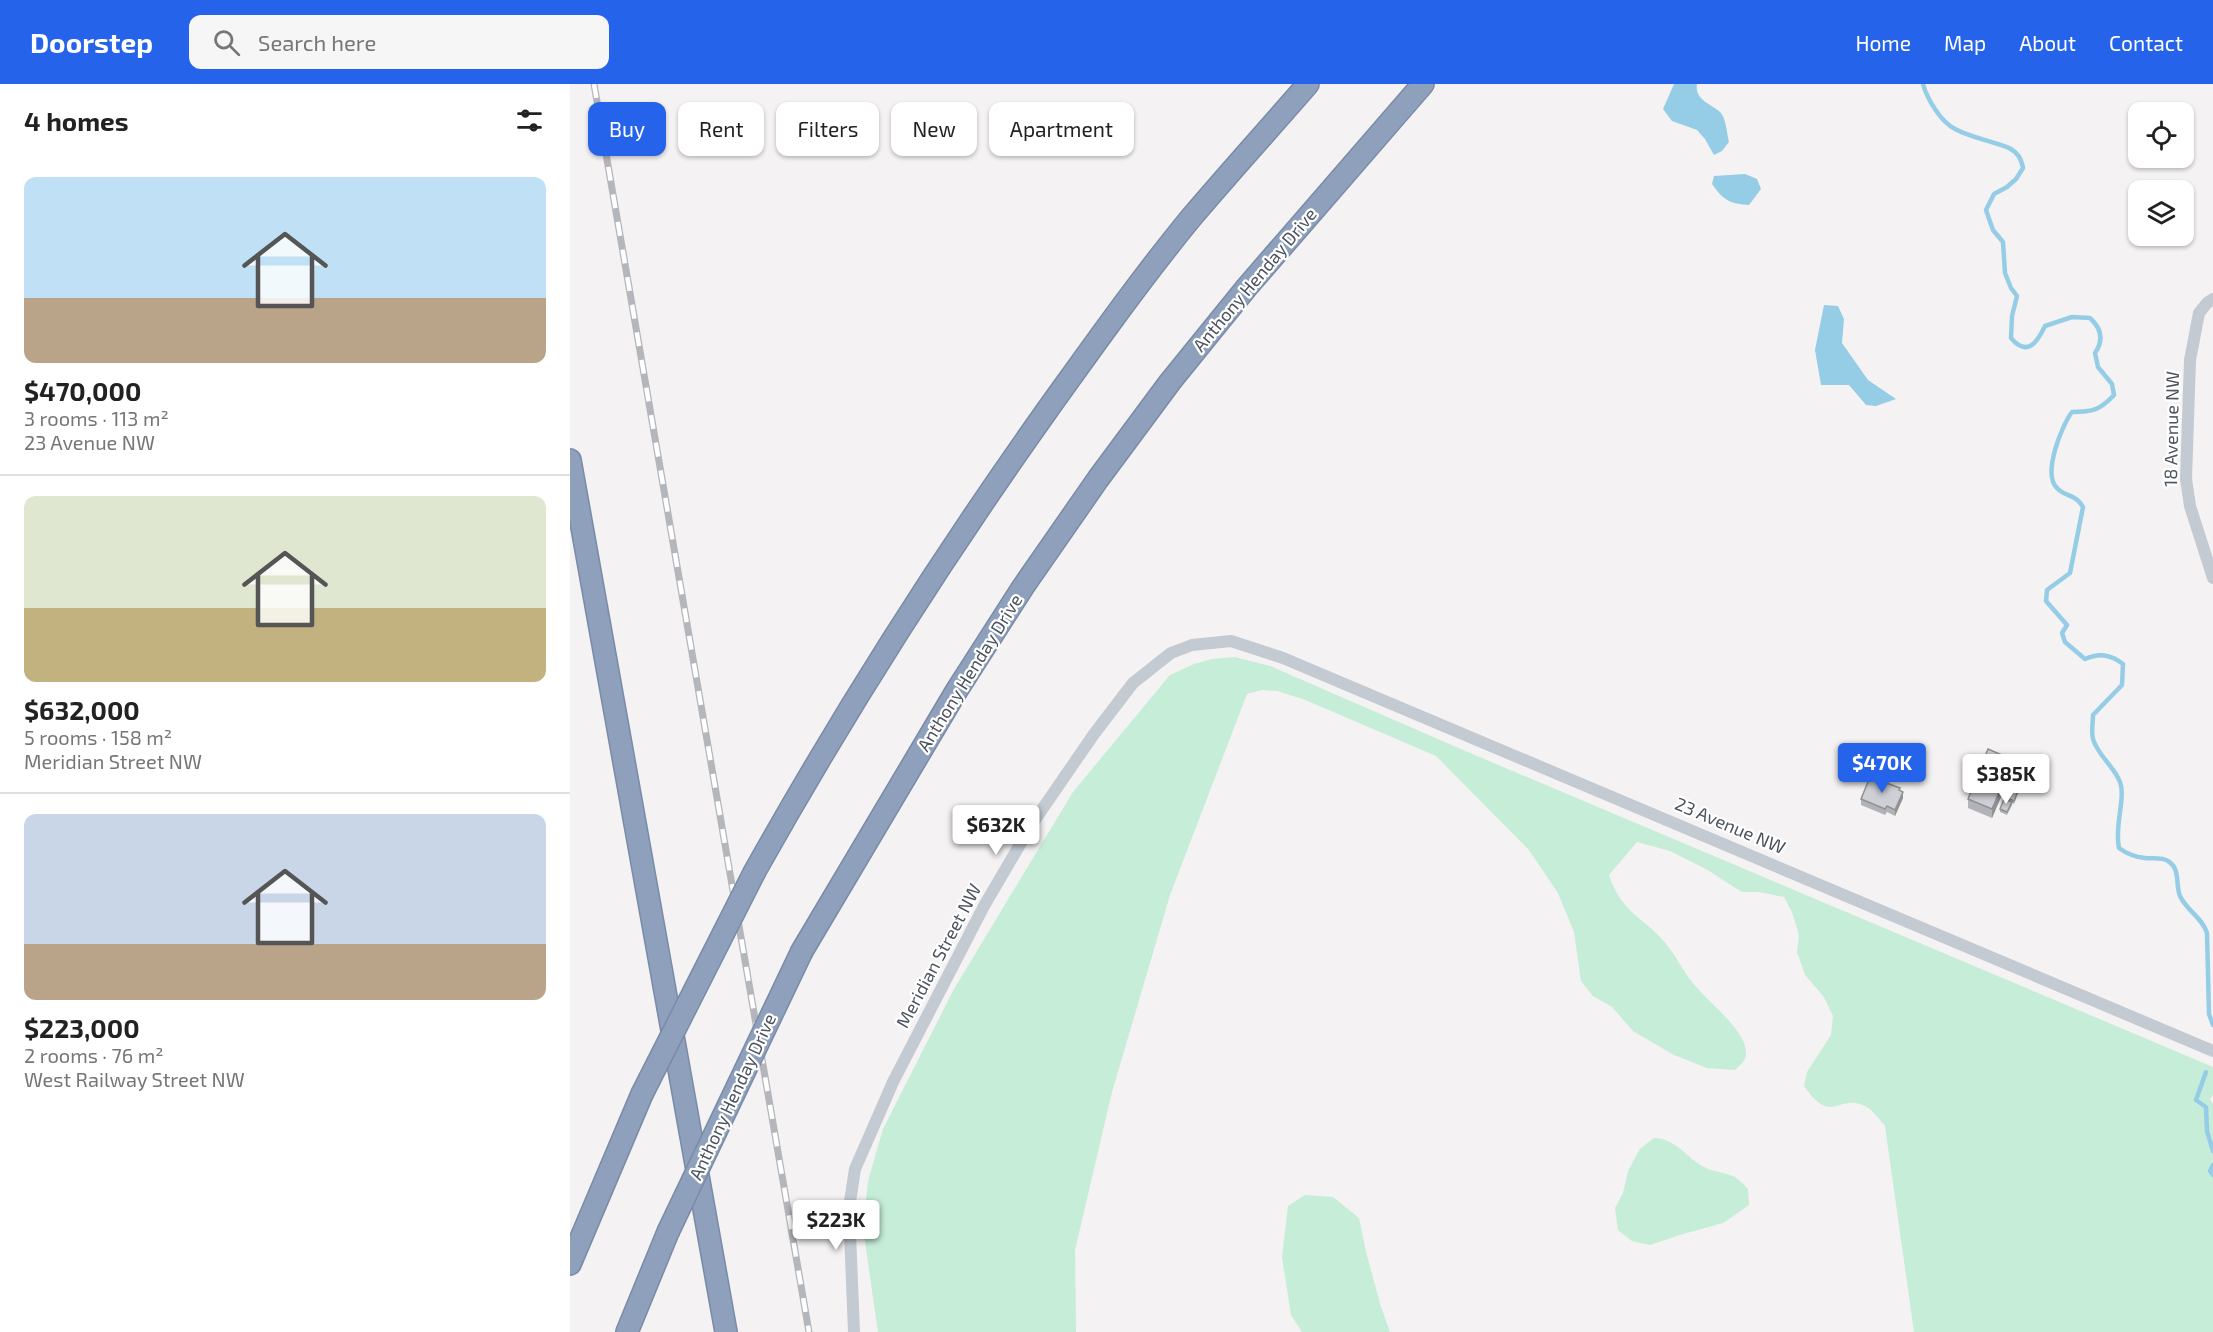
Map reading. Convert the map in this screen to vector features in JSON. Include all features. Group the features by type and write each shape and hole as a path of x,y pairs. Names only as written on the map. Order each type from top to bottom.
{"highway":[{"path":"570,1264 642,1094 755,872 820,756 983,500 1098,339 1183,229 1308,84"},
{"name":"Anthony Henday Drive","path":"627,1332 668,1232 802,951 957,690 1098,479 1170,381 1246,287 1423,84"},
{"path":"570,460 726,1332"}],"street":[{"name":"18 Avenue NW","path":"2213,300 2207,303 2199,313 2190,360 2186,479 2190,506 2213,578"},
{"name":"23 Avenue NW","path":"1231,640 1283,658 2213,1051"},
{"name":"Meridian Street NW","path":"854,1332 849,1208 855,1169 893,1082 984,906 1032,824 1094,734 1133,683 1171,653 1192,645 1231,640"}],"green space":[{"path":"1235,657 1270,666 2213,1067 2213,1095 2210,1099 2213,1104 2213,1332 1914,1332 1885,1126 1865,1106 1856,1103 1835,1107 1822,1105 1804,1086 1807,1072 1831,1035 1833,1016 1824,997 1805,975 1797,952 1799,935 1792,912 1784,897 1759,892 1742,892 1706,869 1670,851 1637,842 1609,875 1620,899 1667,945 1694,985 1740,1035 1746,1051 1745,1060 1735,1070 1707,1068 1674,1055 1633,1031 1612,1007 1593,996 1581,981 1574,932 1558,893 1529,850 1436,756 1303,699 1277,691 1262,690 1247,694 1170,895 1112,1092 1075,1250 1076,1332 878,1332 863,1228 868,1181 883,1129 954,989 1073,792 1170,675 1212,659"},
{"path":"1654,1138 1674,1144 1710,1170 1733,1176 1748,1189 1749,1205 1723,1223 1650,1245 1632,1241 1618,1230 1615,1208 1623,1193 1628,1171 1640,1149"},
{"path":"1305,1195 1333,1197 1359,1218 1366,1252 1390,1332 1302,1332 1291,1315 1282,1257 1288,1206"}],"water":[{"path":"1674,84 1697,84 1701,98 1721,113 1729,142 1722,151 1714,155 1697,130 1672,121 1663,109"},
{"path":"1745,174 1757,179 1761,189 1749,205 1737,204 1728,200 1712,184 1714,176"},
{"path":"1824,305 1838,306 1844,319 1842,343 1868,380 1896,399 1876,406 1866,405 1849,385 1821,385 1815,350"}],"building":[{"path":"1910,746 1925,752 1918,770 1903,764"},
{"path":"1988,749 2013,760 1992,809 1968,799"},
{"path":"1975,755 1985,759 1982,765 1972,761"},
{"path":"1870,777 1900,788 1899,790 1903,792 1895,810 1887,806 1885,809 1861,799"},
{"path":"2011,785 2019,788 2014,801 2006,797"},
{"path":"2004,799 2012,802 2007,812 2000,809"}],"waterway":[{"path":"1923,84 1935,110 1950,126 1968,135 2009,148 2017,154 2021,161 2023,168 2016,179 1994,194 1986,210 1993,230 2003,242 2005,273 2017,296 2012,316 2011,338 2022,347 2031,346 2039,338 2045,326 2072,317 2090,318 2099,330 2100,343 2095,353 2098,367 2112,384 2114,395 2096,409 2072,412 2063,427 2055,450 2053,481 2060,491 2077,500 2083,507 2070,573 2047,590 2046,601 2067,625 2062,633 2065,642 2085,659 2104,655 2123,664 2122,685 2093,715 2092,730 2095,745 2120,782 2122,796 2118,831 2119,848 2138,857 2166,860 2175,868 2180,896 2205,927 2207,933 2209,1014 2213,1025"},
{"path":"2206,1072 2196,1100 2206,1107 2207,1131 2213,1151"},
{"path":"2213,1165 2210,1171 2213,1175"}],"railway":[{"path":"594,84 809,1332"}]}
